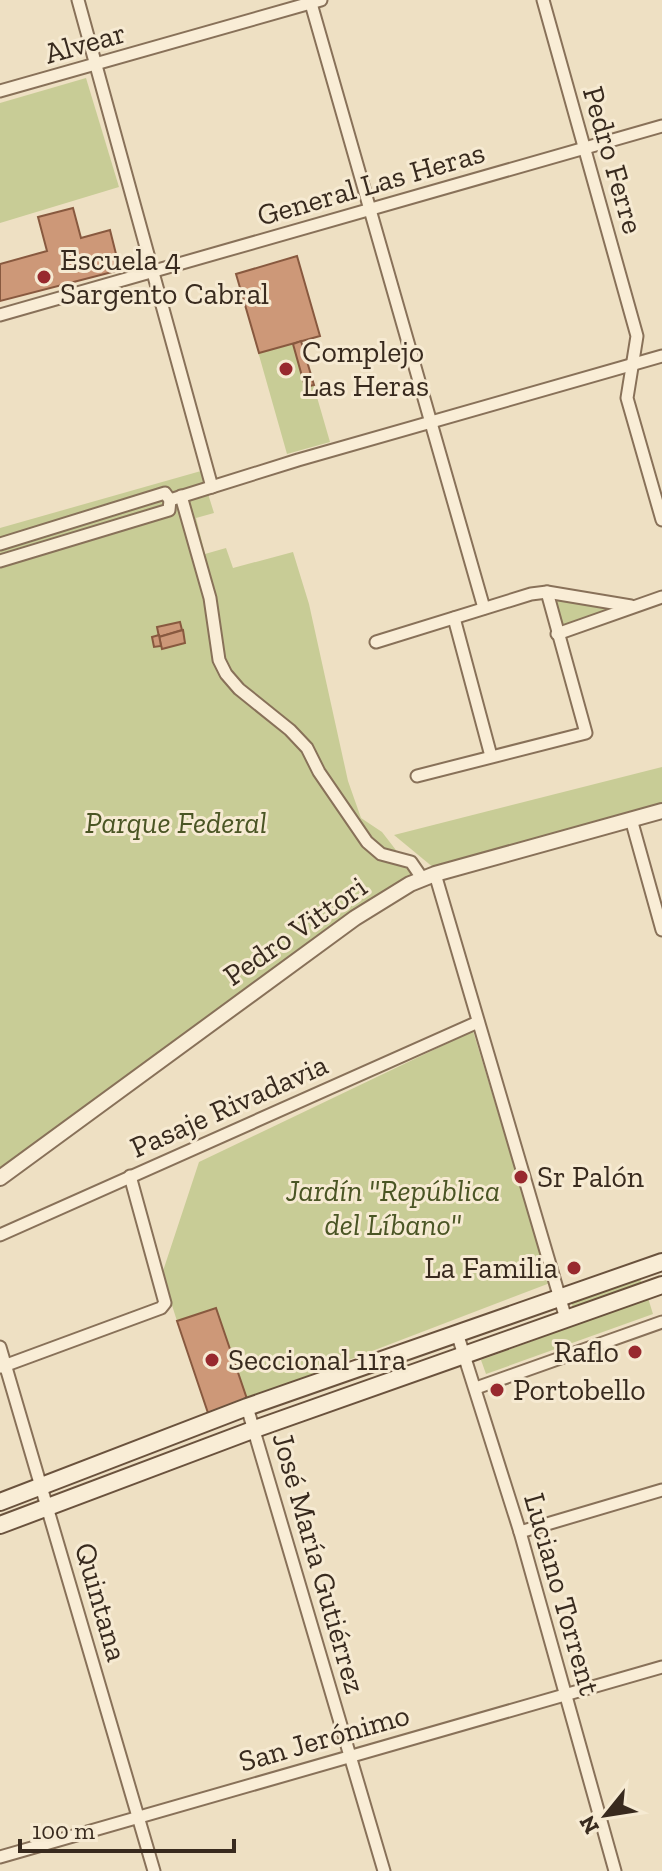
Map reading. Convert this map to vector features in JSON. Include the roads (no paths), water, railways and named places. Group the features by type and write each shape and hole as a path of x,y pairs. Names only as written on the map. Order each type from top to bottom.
{"main road":[{"path":"0,1502 247,1407 662,1262"},
{"path":"0,1525 255,1429 662,1285"}],"street":[{"path":"78,0 212,487"},
{"name":"Pedro Ferre","path":"543,0 637,336 627,398 662,520"},
{"path":"314,1 370,210 484,608"},
{"name":"Alvear","path":"0,91 314,1"},
{"name":"General Las Heras","path":"0,315 662,126"},
{"path":"175,498 169,510 4,560 1,540 165,493 175,498 430,421 662,356"},
{"path":"175,498 210,598 219,660 226,674 307,748 319,772 367,842 381,854 411,862 428,876 478,1022 566,1319"},
{"path":"417,776 586,733 547,592"},
{"path":"376,642 531,594 547,592 631,606"},
{"path":"557,634 662,597"},
{"path":"454,618 491,756"},
{"name":"Pedro Vittori","path":"0,1178 355,918 428,876 662,811"},
{"path":"631,819 662,930"},
{"name":"Pasaje Rivadavia","path":"0,1235 478,1022"},
{"path":"3,1366 161,1308 165,1303 130,1176"},
{"path":"476,1388 662,1322"},
{"name":"Luciano Torrent","path":"457,1333 520,1532 615,1871"},
{"name":"Quintana","path":"0,1347 3,1366 49,1507 154,1871"},
{"name":"José María Gutiérrez","path":"247,1407 384,1871"},
{"path":"520,1532 662,1490"},
{"name":"San Jerónimo","path":"0,1857 662,1667"}],"place":[{"name":"Escuela 4 Sargento Cabral","path":"44,277"},
{"name":"Complejo Las Heras","path":"286,369"},
{"name":"Sr Palón","path":"521,1177"},
{"name":"La Familia","path":"574,1268"},
{"name":"Raflo","path":"635,1352"},
{"name":"Seccional 11ra","path":"212,1360"},
{"name":"Portobello","path":"497,1390"}],"park label":[{"name":"Parque Federal","path":"176,823"},
{"name":"Jardín \"República del Líbano\"","path":"393,1208"}]}
